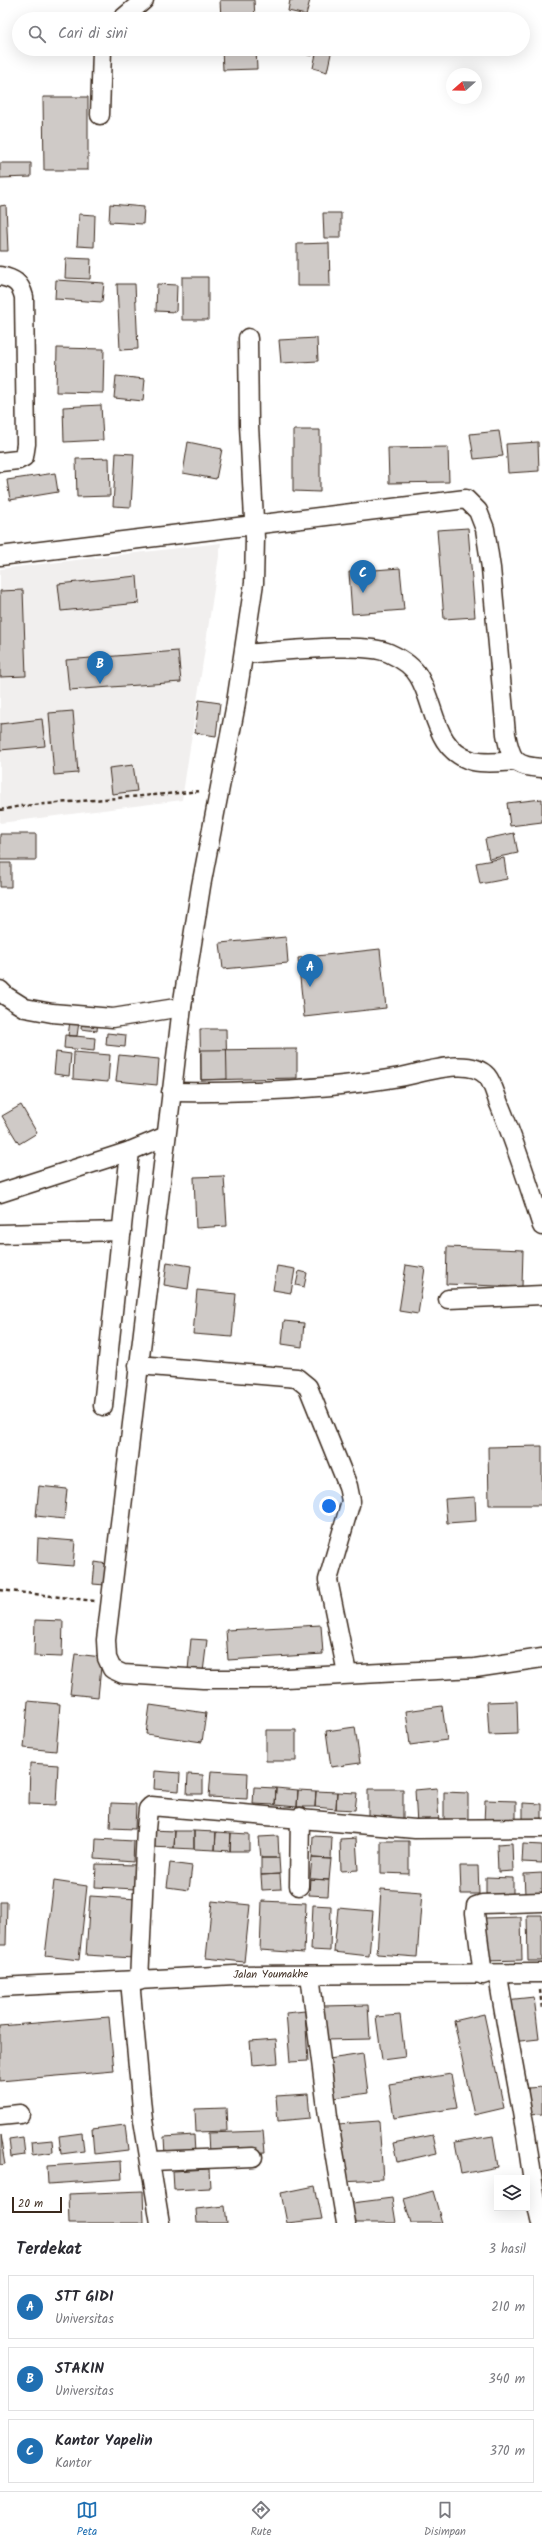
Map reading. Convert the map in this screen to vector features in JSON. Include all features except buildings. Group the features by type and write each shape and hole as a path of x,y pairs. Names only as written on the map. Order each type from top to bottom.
{"street":[{"path":"130,12 144,0"},
{"path":"100,115 102,56"},
{"path":"0,276 14,279 21,287 24,297 26,444 24,457 18,460 0,462"},
{"path":"248,338 254,523 254,584 221,790 201,886 182,1007 106,1640 107,1658 112,1669 123,1674 203,1679 266,1680 347,1673 475,1668 542,1658"},
{"path":"0,556 82,548 254,523 466,499 478,510 486,537 491,568 506,734 509,751 515,761 525,767 542,768"},
{"path":"244,654 323,649 362,649 387,652 406,662 419,677 437,726 447,744 459,755 473,761 515,761"},
{"path":"0,990 6,996 25,1008"},
{"path":"0,1008 25,1008 114,1018 182,1007"},
{"path":"170,1100 316,1089 385,1079 460,1065 474,1066 487,1076 496,1096 516,1144 542,1226"},
{"path":"0,1193 130,1151 167,1132"},
{"path":"104,1406 130,1151"},
{"path":"0,1234 122,1231"},
{"path":"448,1298 542,1295"},
{"path":"138,1365 297,1378 308,1387 348,1486 351,1501 328,1580 347,1673"},
{"path":"160,2223 138,2079 135,1981 148,1809 151,1806 300,1817 415,1829 542,1828"},
{"path":"299,1886 300,1817"},
{"path":"541,2223 532,2184 523,2119 506,2036 475,1913 476,1906 482,1904 542,1902"},
{"name":"Jalan Youmakhe","path":"0,1987 235,1975 490,1975 542,1973"},
{"path":"310,1975 328,2116 346,2223"},
{"path":"0,2116 20,2114"},
{"path":"151,2161 253,2157"}],"path":[{"path":"0,810 21,806 144,794 221,790"},
{"path":"0,1590 111,1603"}],"shaded area":[{"path":"221,543 182,800 0,823 0,569"}],"place":[{"name":"Kantor Yapelin","path":"363,593"},
{"name":"STAKIN","path":"100,684"},
{"name":"STT GIDI","path":"310,987"}]}
